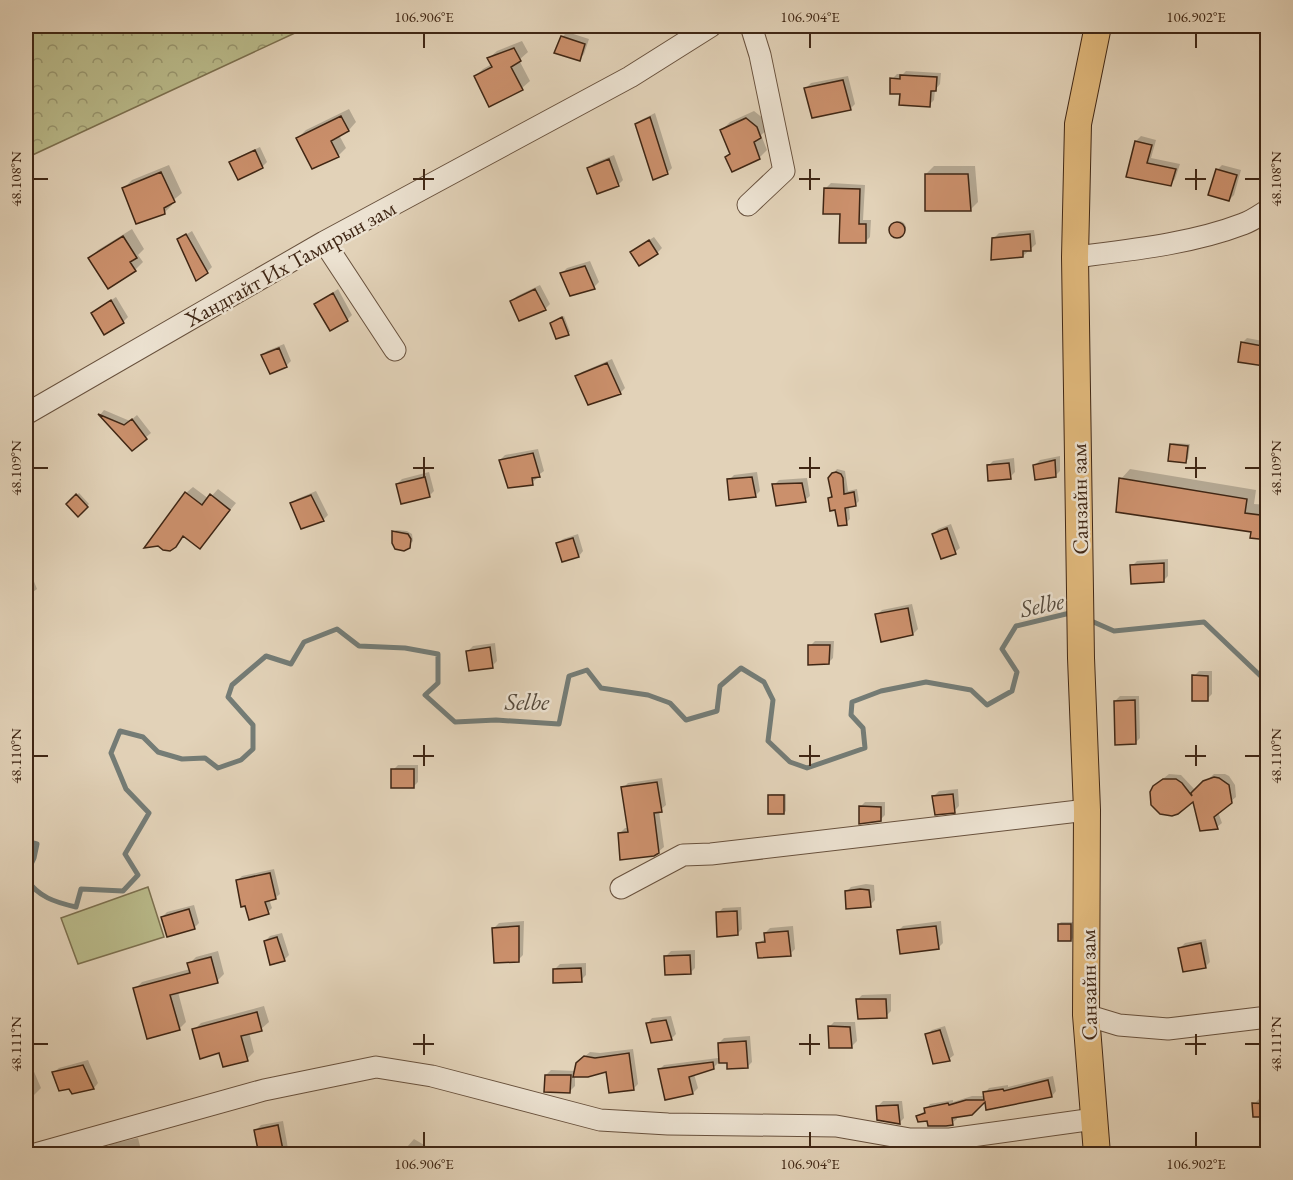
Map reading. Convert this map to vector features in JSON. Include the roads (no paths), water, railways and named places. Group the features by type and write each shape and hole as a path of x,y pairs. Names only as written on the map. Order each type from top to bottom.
{"main road":[{"name":"Санзайн зам","path":"1097,1155 1086,1015 1088,810 1081,658 1075,257 1078,124 1098,26"}],"street":[{"name":"Хандгайт Их Тамирын зам","path":"26,414 324,242 630,77 711,26"},
{"path":"748,205 784,171 760,55 751,26"},
{"path":"1075,257 1204,235 1245,224 1268,210"},
{"path":"324,242 395,350"},
{"path":"621,888 683,855 711,854 1088,810"},
{"path":"1086,1015 1119,1025 1168,1029 1268,1017"},
{"path":"35,1155 264,1090 376,1067 432,1076 600,1120 668,1124 836,1126 910,1139 950,1139 1094,1119"}],"waterway":[{"name":"Selbe","path":"26,879 48,898 76,907 81,889 123,891 138,875 125,854 149,813 126,789 111,753 120,731 143,737 158,752 182,759 205,758 218,768 241,760 253,749 253,725 228,697 232,685 266,656 291,664 304,642 337,629 359,646 405,648 438,654 438,683 425,695 455,722 496,720 559,724 569,676 587,670 601,688 648,695 670,703 686,720 717,711 720,686 741,668 764,682 773,700 768,741 790,762 807,768 865,748 863,728 851,715 852,702 881,691 926,682 971,690 987,705 1012,691 1017,672 1002,649 1016,626 1074,614"},
{"name":"Selbe","path":"1089,620 1114,631 1204,622 1268,683"},
{"name":"Selbe","path":"26,841 37,844 34,858 26,875"}]}
